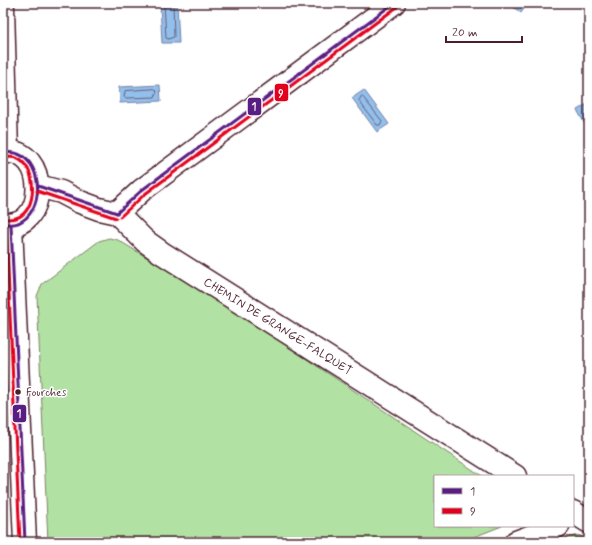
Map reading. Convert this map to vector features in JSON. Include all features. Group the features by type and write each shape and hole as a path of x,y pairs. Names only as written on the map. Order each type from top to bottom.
{"street":[{"path":"38,186 61,192 80,202 99,209 117,213 142,190 394,3"},
{"path":"3,8 5,152 18,154 28,160 34,168 38,186 38,195 32,213 19,223 7,224 25,542"},
{"name":"CHEMIN DE GRANGE-FALQUET","path":"117,213 145,241 162,253 513,475"},
{"path":"516,542 555,527"}],"green space":[{"path":"109,238 118,240 227,306 480,475 434,475 434,527 499,527 461,542 48,542 37,296 42,284 99,241"},
{"path":"579,535 589,542 552,542"}],"water":[{"path":"508,3 528,3 521,13"},
{"path":"160,4 177,4 179,43 162,43"},
{"path":"160,85 161,101 120,103 119,87"},
{"path":"364,90 389,124 377,132 352,98"},
{"path":"589,103 589,124 586,126 577,110"}],"transit line":[{"name":"1","path":"117,213 142,190 394,3"},
{"name":"9","path":"120,217 145,194 397,7"},
{"name":"1","path":"3,152 16,153 27,159 33,168 38,188 33,209 27,218 16,224 3,224"},
{"name":"9","path":"3,157 16,158 23,163 28,170 32,189 28,207 23,214 16,218 3,219"},
{"name":"1","path":"38,186 117,213"},
{"name":"9","path":"37,191 116,218"},
{"name":"9","path":"6,225 20,542"},
{"name":"1","path":"11,225 25,542"}],"place":[{"name":"Fourches","path":"18,392"}]}
